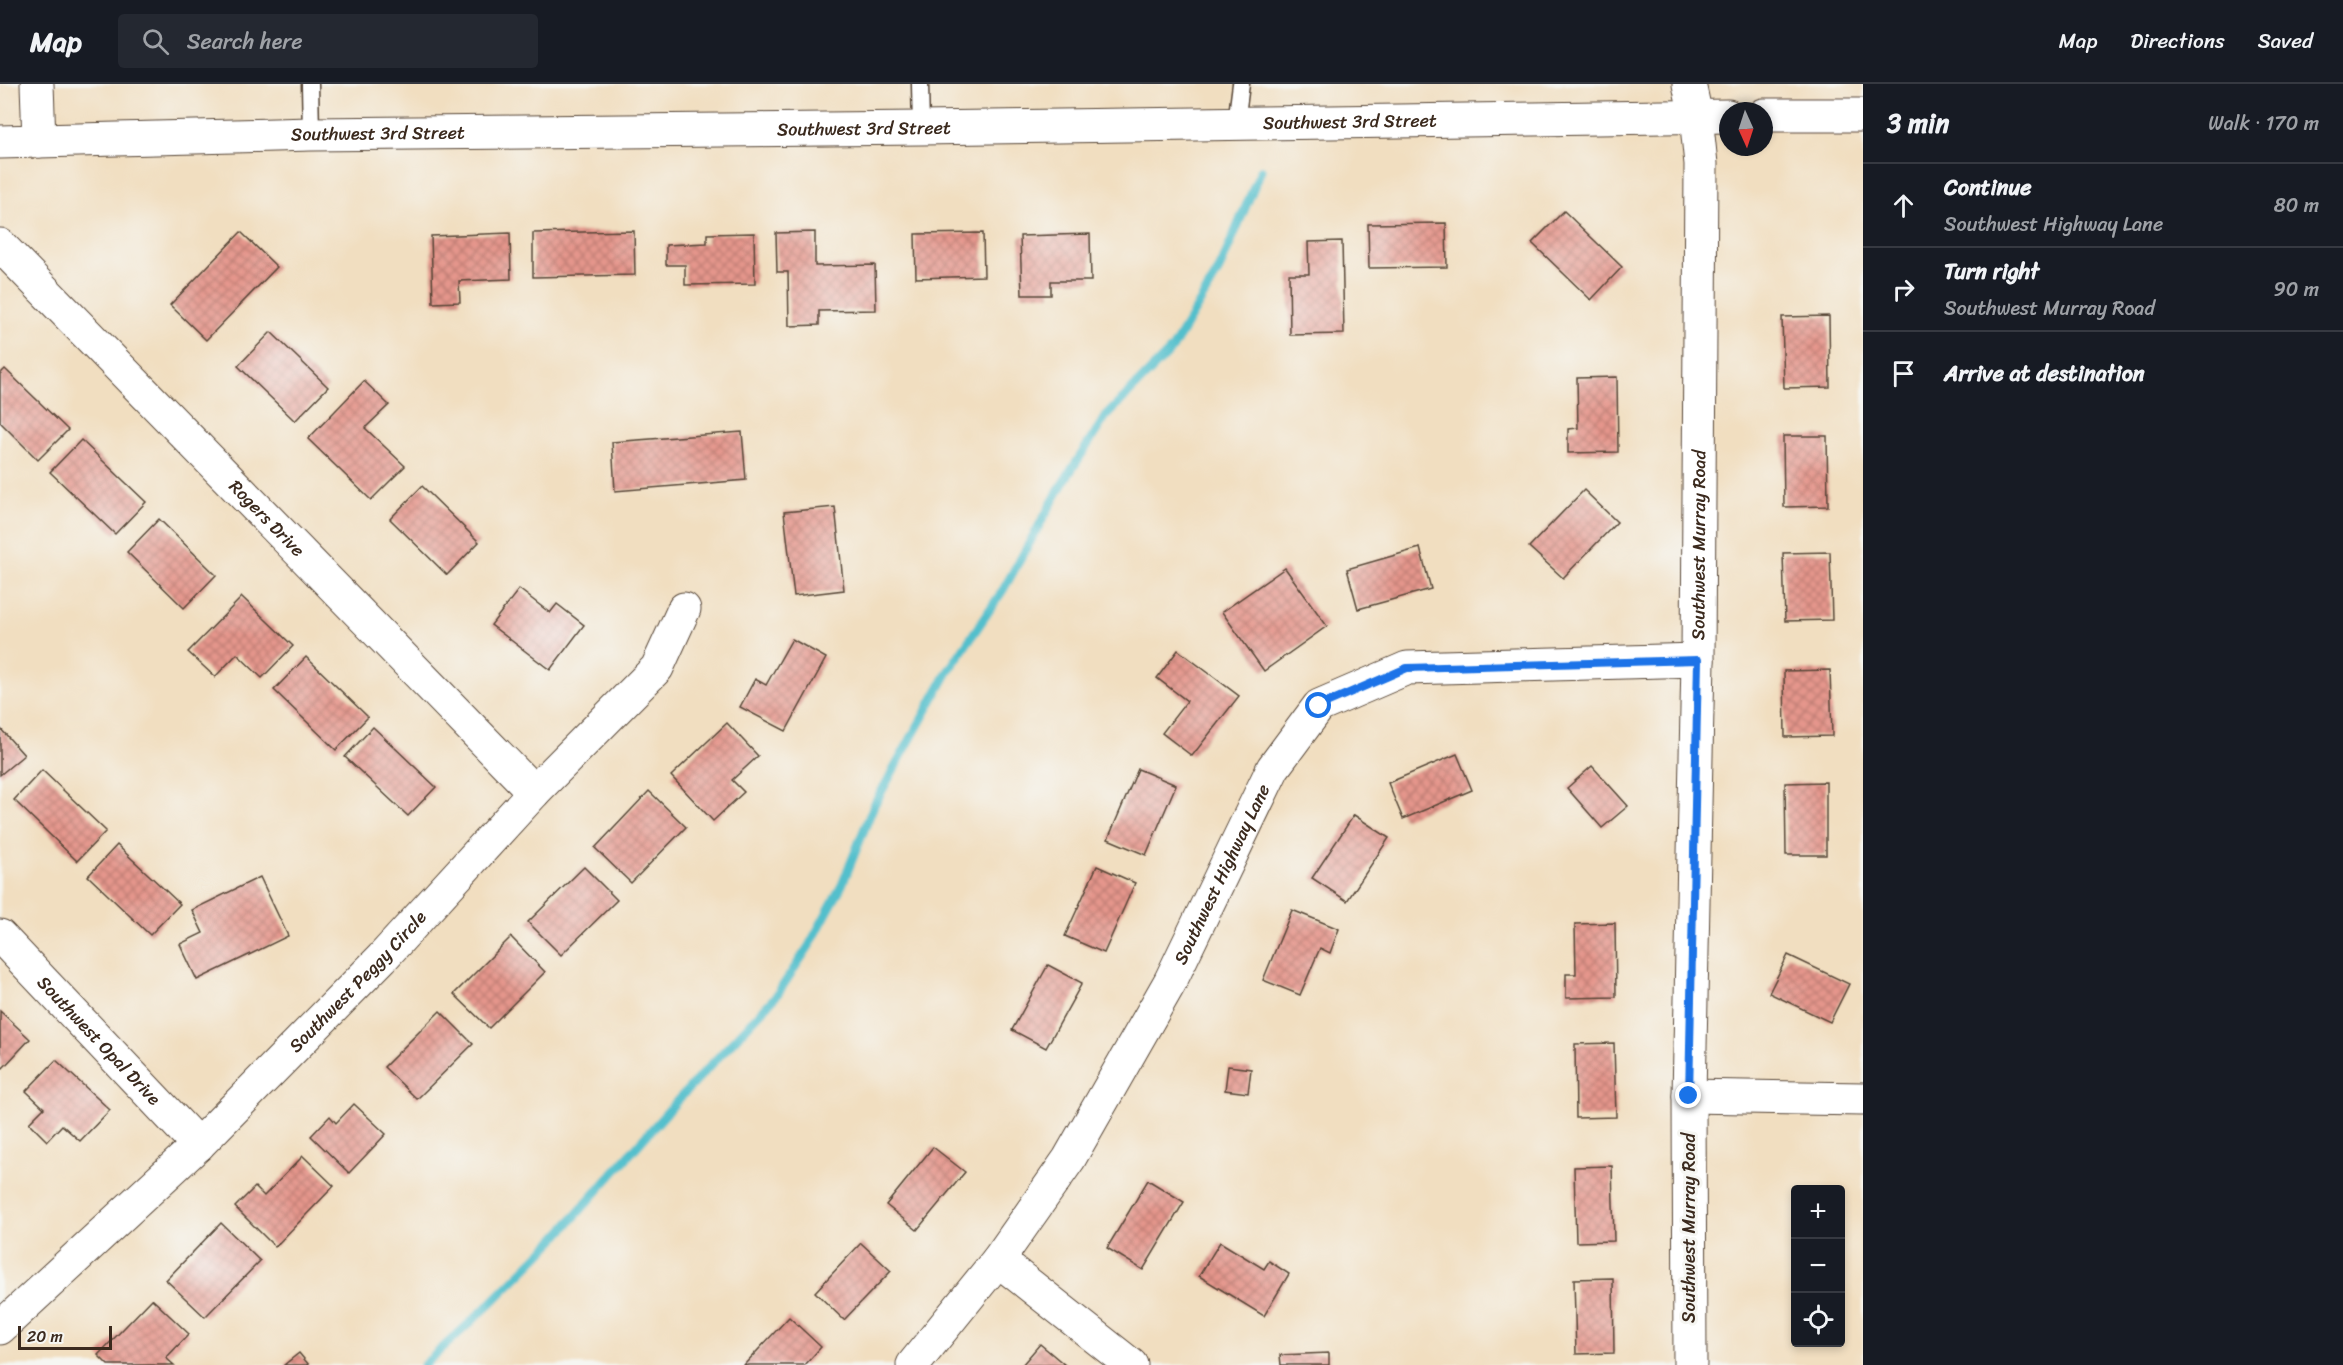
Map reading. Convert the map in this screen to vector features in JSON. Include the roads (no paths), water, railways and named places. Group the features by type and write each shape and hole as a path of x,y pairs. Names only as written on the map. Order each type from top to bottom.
{"street":[{"path":"37,84 39,141"},
{"name":"Southwest Murray Road","path":"1689,84 1696,116 1701,164 1698,660 1689,1096 1689,1365"},
{"path":"1773,115 1863,115"},
{"name":"Southwest 3rd Street","path":"0,142 311,134 1719,116"},
{"name":"Rogers Drive","path":"0,245 534,792"},
{"name":"Southwest Peggy Circle","path":"0,1328 198,1145 382,958 534,792 657,668 684,609"},
{"name":"Southwest Highway Lane","path":"913,1365 998,1260 1069,1160 1170,982 1273,768 1319,706 1407,668 1698,660"},
{"name":"Southwest Opal Drive","path":"0,936 198,1145"},
{"path":"1689,1096 1863,1099"},
{"path":"998,1260 1131,1365"}],"lane":[{"path":"310,84 311,134"},
{"path":"920,84 921,128"},
{"path":"1236,123 1241,84"}],"waterway":[{"path":"424,1365 489,1305 554,1240 676,1102 776,996 809,946 842,885 874,805 949,670 1003,590 1063,483 1106,416 1172,349 1219,270 1261,170"}]}
